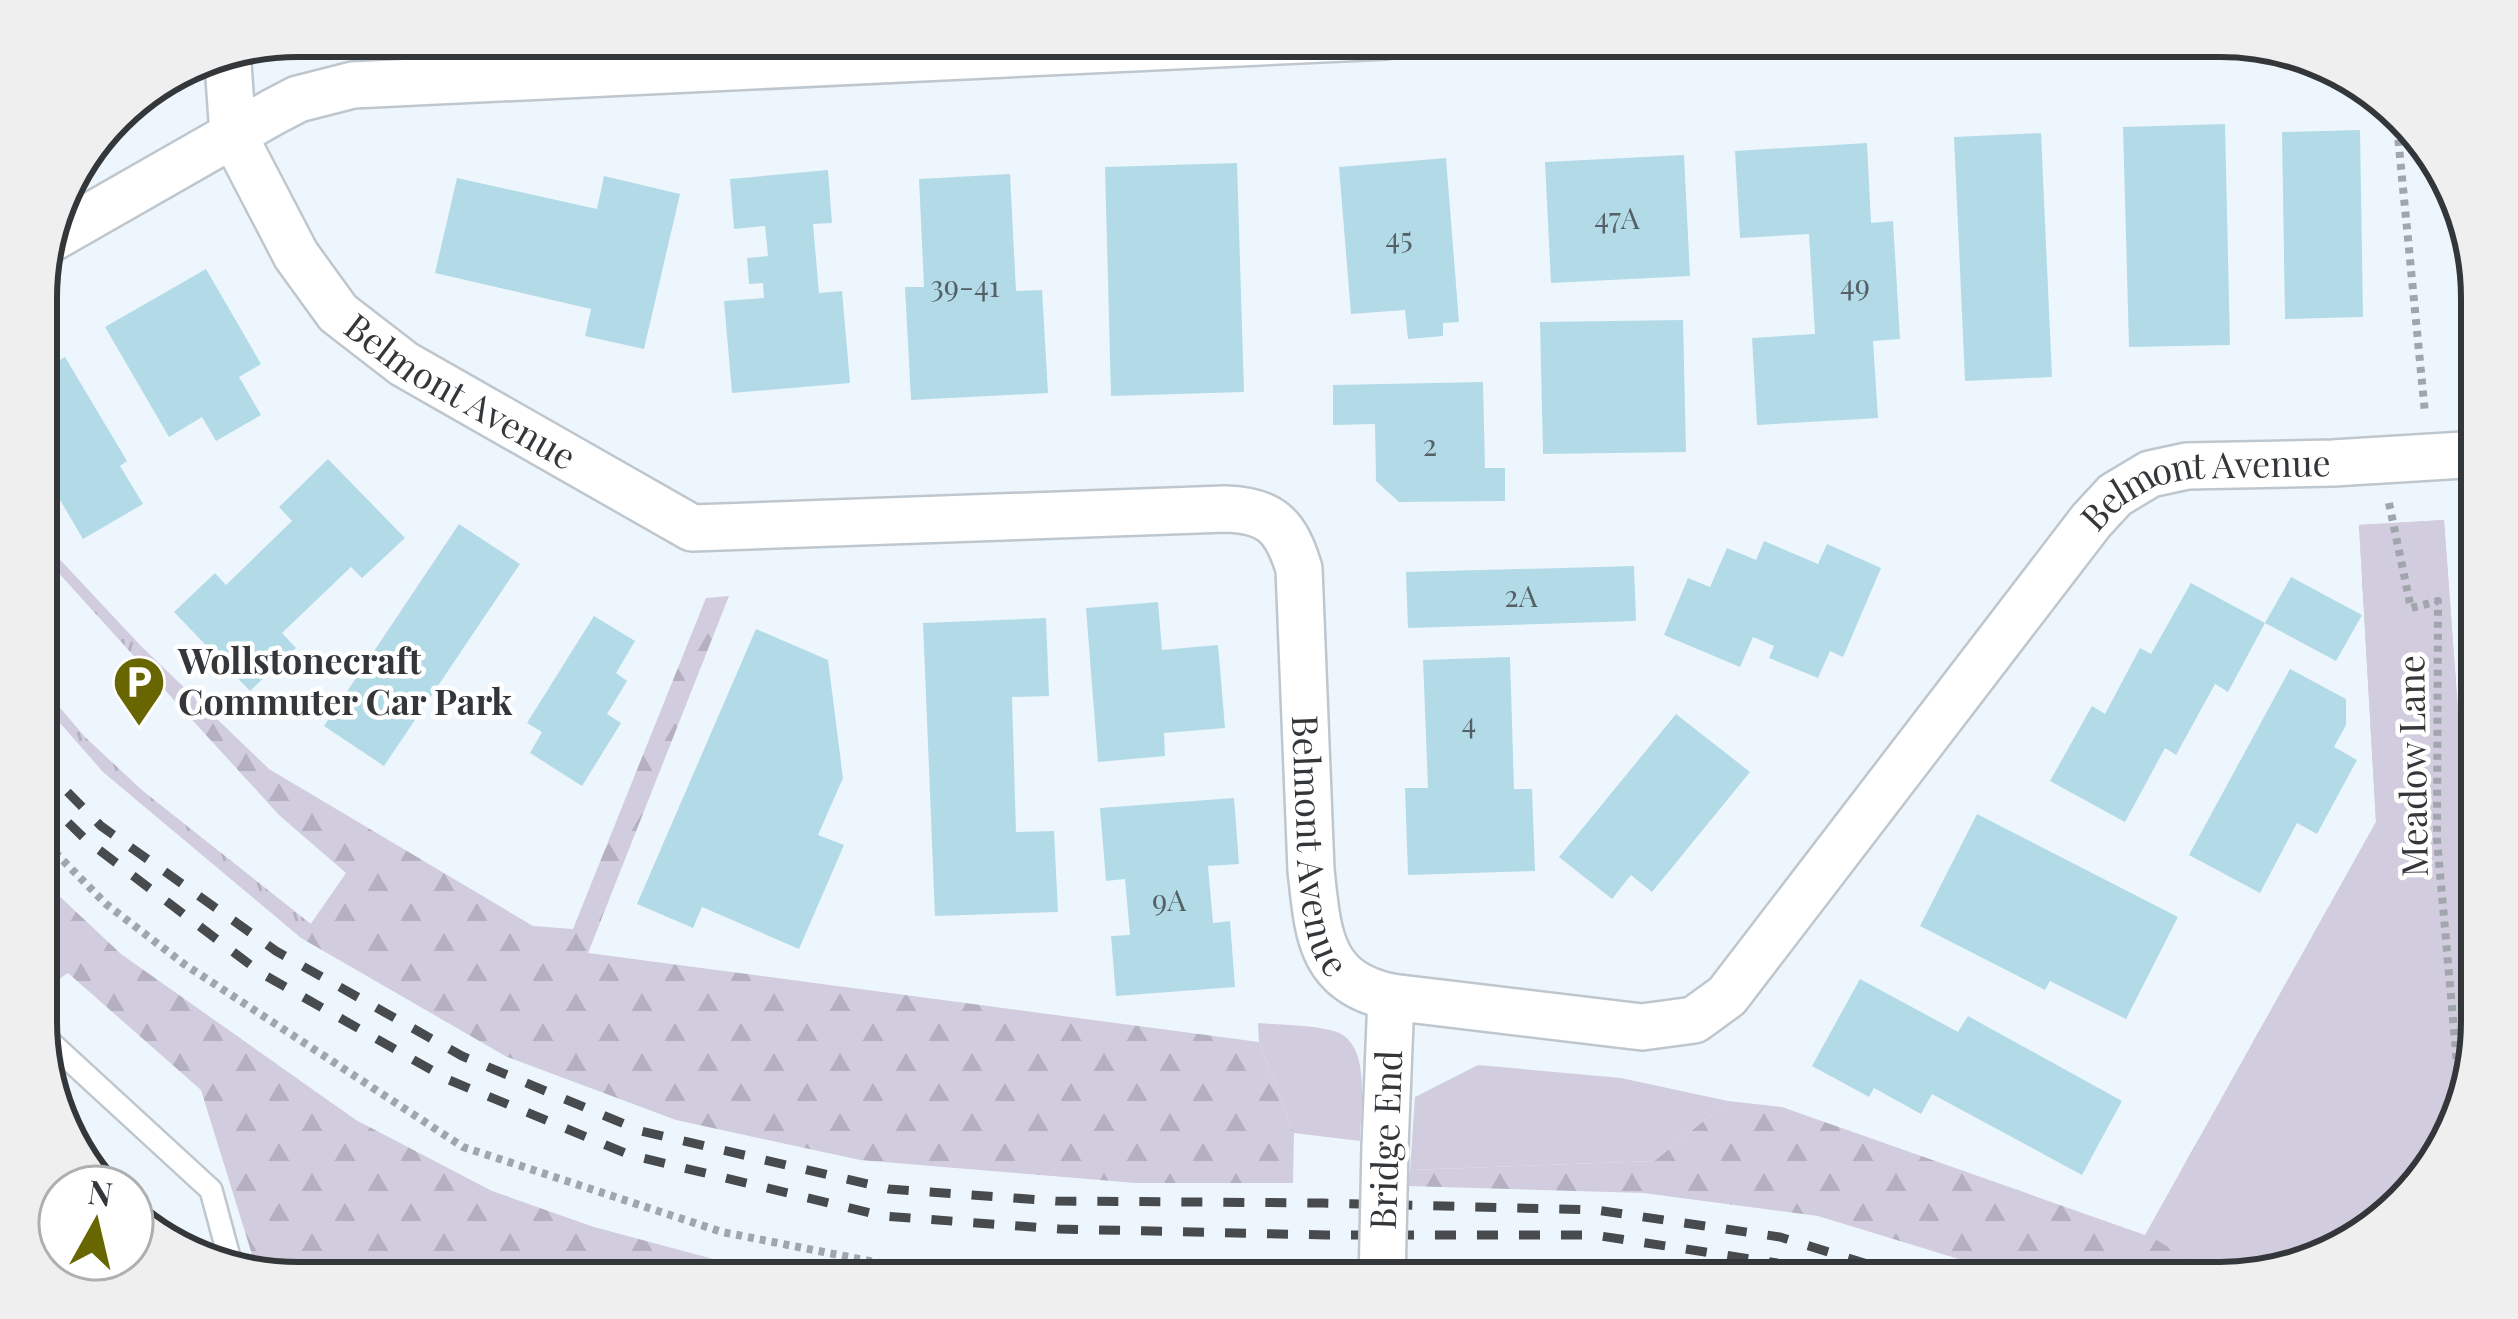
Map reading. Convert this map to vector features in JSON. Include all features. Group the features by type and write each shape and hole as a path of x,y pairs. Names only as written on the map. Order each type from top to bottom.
{"street":[{"path":"67,230 298,99 353,85 943,57"},
{"path":"228,68 232,134"},
{"name":"Belmont Avenue","path":"232,134 296,255 353,326 404,364 692,528 1225,509 1247,509 1267,516 1283,530 1299,569 1316,919 1334,965 1346,980 1365,992 1391,997 1642,1027 1694,1020 1727,996 2115,495 2150,474 2187,466 2461,455"},
{"name":"Bridge End","path":"1382,1261 1391,997"}],"lane":[{"path":"59,1050 211,1190 227,1251"}],"path":[{"path":"2398,137 2430,457"},
{"name":"Meadow Lane","path":"2380,460 2411,608 2438,601 2437,839 2457,1060"},
{"path":"57,855 106,904 184,964 464,1147 722,1232 873,1262"}],"green space":[{"path":"2444,520 2461,752 2461,1021 2455,1072 2392,1189 2354,1221 2297,1249 2236,1261 1966,1261 1818,1216 1643,1193 1407,1186 1410,1170 1654,1161 1728,1101 1782,1107 2145,1235 2376,822 2359,525"},
{"path":"2444,520 2461,752 2461,1021 2453,1083 2420,1155 2379,1202 2354,1221 2327,1237 2267,1257 2192,1261 2146,1234 2376,822 2359,525"},
{"path":"58,557 141,646 132,654 58,572"},
{"path":"729,596 588,953 1259,1042 1294,1133 1293,1183 1136,1183 860,1160 676,1120 507,1057 301,938 346,873 279,815 132,654 141,646 269,769 533,926 573,929 706,598"},
{"path":"57,705 143,791 311,924 301,938 103,772 57,720"},
{"path":"57,894 121,954 356,1120 492,1191 594,1227 724,1262 298,1262 253,1257 201,1090 68,973 57,980"},
{"path":"1258,1023 1334,1031 1355,1048 1362,1078 1360,1141 1294,1133 1259,1042"},
{"path":"1478,1065 1621,1078 1728,1101 1654,1161 1410,1170 1415,1097"}],"building":[{"path":"2225,124 2230,345 2129,347 2123,127"},
{"path":"2360,130 2363,317 2285,319 2282,132"},
{"path":"2041,133 2052,377 1965,381 1954,137"},
{"path":"1867,143 1871,223 1893,221 1900,339 1873,341 1878,418 1757,425 1752,338 1815,334 1809,234 1740,238 1735,151"},
{"path":"1684,155 1690,276 1551,283 1545,162"},
{"path":"1446,158 1459,322 1443,323 1443,336 1408,339 1405,310 1351,314 1339,167"},
{"path":"1237,163 1244,392 1111,396 1105,167"},
{"path":"828,170 832,223 813,224 819,293 842,291 850,383 732,393 724,301 764,298 763,283 749,284 747,258 768,256 765,226 734,229 730,179"},
{"path":"1010,174 1016,291 1042,290 1048,393 911,400 905,287 924,287 919,179"},
{"path":"604,176 680,194 644,349 585,336 591,309 435,273 457,178 597,209"},
{"path":"206,269 261,364 239,377 261,415 216,441 202,417 169,437 105,327"},
{"path":"1683,320 1686,452 1543,454 1540,322"},
{"path":"65,357 127,461 120,466 143,504 83,539 58,496 58,361"},
{"path":"1483,382 1485,468 1505,468 1505,501 1399,502 1376,481 1375,424 1333,425 1333,385"},
{"path":"328,459 405,538 362,578 351,567 282,633 296,648 250,691 174,612 215,573 226,585 292,521 279,507"},
{"path":"459,524 520,564 384,766 324,726"},
{"path":"1764,541 1818,564 1827,544 1881,568 1843,657 1830,651 1818,678 1769,658 1774,646 1753,637 1740,667 1664,635 1688,578 1710,587 1727,548 1756,560"},
{"path":"1634,566 1636,621 1408,628 1406,572"},
{"path":"2291,577 2362,615 2336,661 2265,623"},
{"path":"2191,583 2265,623 2228,692 2215,684 2176,755 2165,748 2125,822 2050,781 2092,706 2105,714 2140,648 2151,654"},
{"path":"1158,602 1162,650 1218,645 1225,728 1164,733 1165,756 1098,762 1086,608"},
{"path":"594,616 635,641 616,673 627,681 607,714 621,723 582,786 530,753 542,732 527,723"},
{"path":"1046,618 1049,696 1012,697 1016,832 1054,831 1058,912 935,916 923,623"},
{"path":"756,629 828,660 843,778 818,835 844,845 799,949 702,907 693,928 637,904"},
{"path":"1510,657 1514,789 1532,789 1535,871 1408,875 1405,788 1428,788 1423,660"},
{"path":"2290,669 2346,699 2346,725 2334,747 2357,760 2317,834 2297,823 2260,893 2189,855"},
{"path":"1676,714 1750,772 1652,892 1631,875 1612,899 1559,857"},
{"path":"1234,798 1239,864 1208,866 1213,923 1230,921 1235,987 1116,996 1111,936 1130,935 1125,879 1106,881 1100,808"},
{"path":"1977,814 2178,917 2126,1019 2050,981 2045,990 1920,926"},
{"path":"1860,979 1958,1032 1968,1016 2122,1101 2082,1175 1932,1094 1921,1114 1874,1088 1869,1097 1812,1066"}],"railway":[{"path":"57,782 101,826 276,951 462,1056 641,1131 889,1189 1056,1201 1596,1210 1780,1237 1858,1261"},
{"path":"57,812 86,840 261,973 449,1080 630,1155 883,1216 1059,1229 1594,1235 1766,1261"}],"place":[{"name":"Wollstonecraft Commuter Car Park","path":"139,728"}]}
